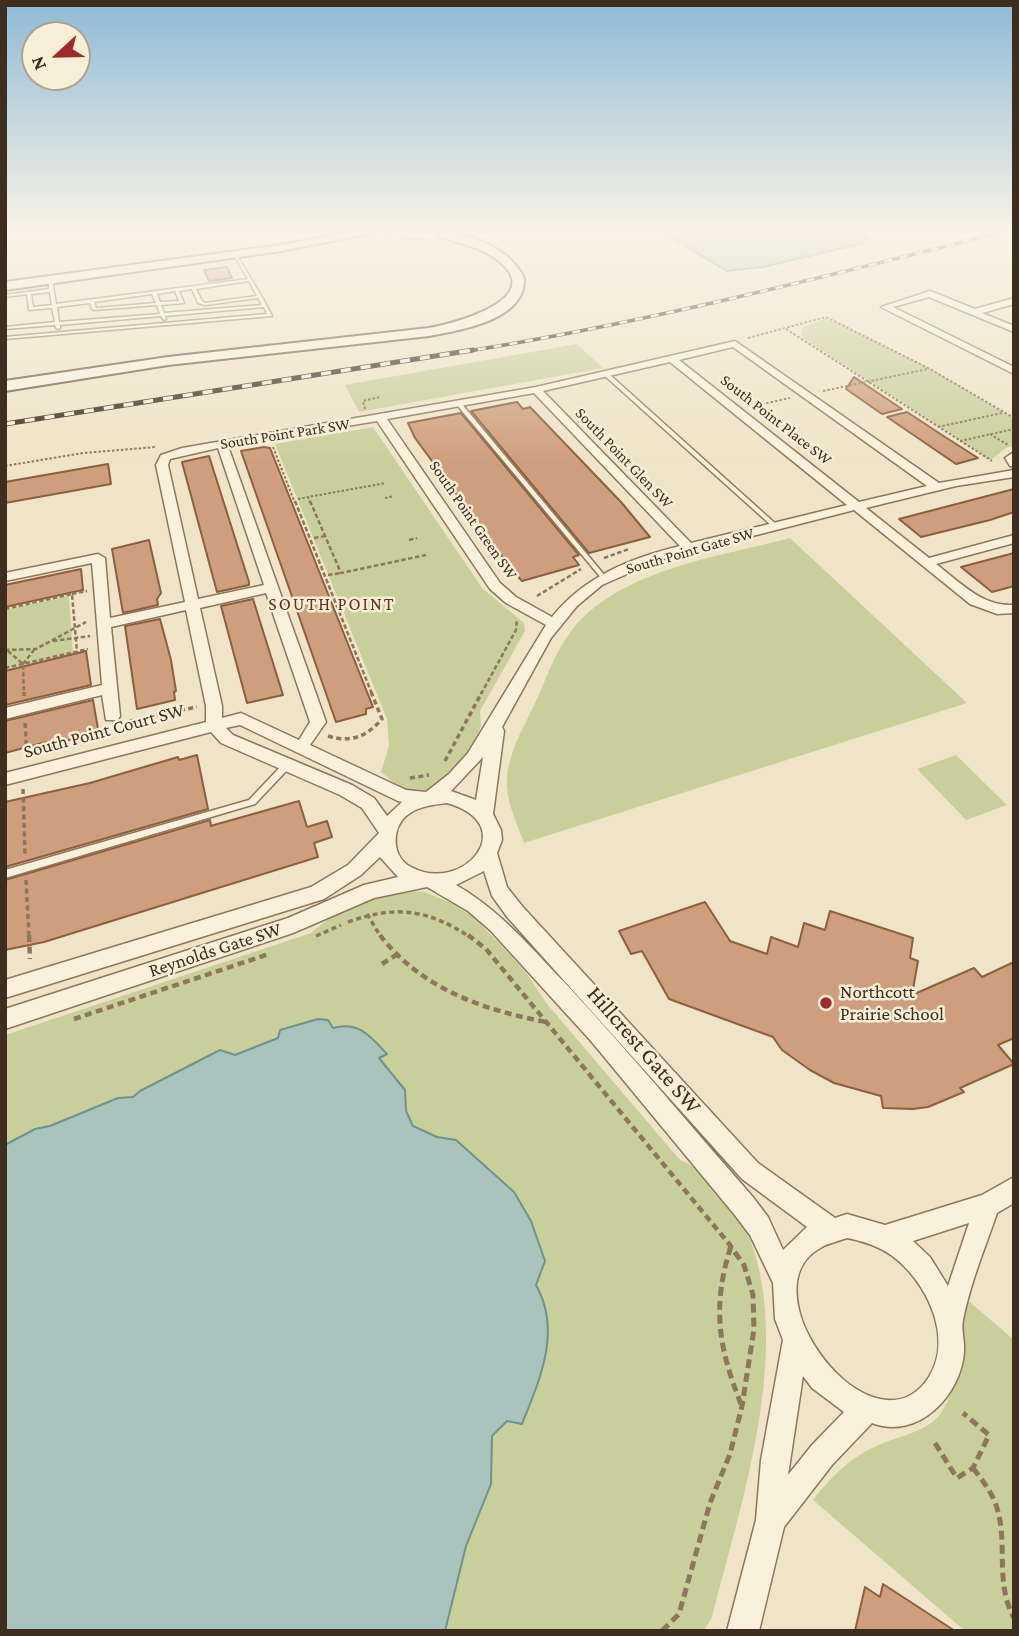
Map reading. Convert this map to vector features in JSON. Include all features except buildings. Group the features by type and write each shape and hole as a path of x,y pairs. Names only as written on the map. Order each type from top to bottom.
{"main road":[{"path":"5,380 56,376 461,325 501,308"},
{"path":"5,386 56,376"}],"street":[{"path":"886,308 1014,371"},
{"path":"966,308 1014,329"},
{"path":"975,312 988,308"},
{"name":"South Point Park SW","path":"214,724 214,706 161,463 173,454 536,390 735,344 937,487"},
{"name":"South Point Place SW","path":"673,360 981,605 1000,610 1014,609"},
{"name":"South Point Glen SW","path":"536,390 690,549"},
{"name":"South Point Green SW","path":"381,418 495,586 511,600 554,624"},
{"path":"222,445 318,722 310,736"},
{"name":"South Point Gate SW","path":"428,797 463,773 497,724 535,650 554,624 586,590 604,578 654,558 956,482 1004,466 1013,456"},
{"name":"South Point Gate SW","path":"956,482 1014,473"},
{"path":"927,562 1014,539"},
{"path":"5,577 98,558 109,688 116,719"},
{"path":"103,625 271,588"},
{"path":"5,714 109,688"},
{"path":"241,719 404,796 461,799 484,814 492,837 488,853 466,874 428,880 406,874 394,864 386,852 385,833 368,803 346,790 227,739 214,724 241,719"},
{"name":"South Point Court SW","path":"5,779 214,724"},
{"name":"South Point Gate SW","path":"484,814 497,724"},
{"path":"385,833 401,809 428,797"},
{"name":"Reynolds Gate SW","path":"5,989 317,893 357,871 371,858 385,833"},
{"name":"Hillcrest Gate SW","path":"488,853 499,890 515,912 750,1171 828,1228"},
{"name":"Reynolds Gate SW","path":"5,1019 293,925 372,891 428,880"},
{"name":"Hillcrest Gate SW","path":"428,880 475,905 497,924 598,1034 759,1226 785,1281"},
{"path":"886,1237 987,1205 1014,1189"},
{"path":"949,1322 987,1205"},
{"path":"847,1226 866,1229 886,1237 907,1252 926,1272 940,1295 949,1322 952,1345 949,1368 940,1387 927,1402 909,1411 888,1414 866,1410 838,1395 813,1372 795,1343 785,1311 785,1281 793,1257 808,1239 828,1228 847,1226"},
{"path":"743,1631 771,1520 775,1460 795,1343"},
{"path":"771,1520 822,1455 866,1410"}],"lane":[{"path":"55,308 58,333"},
{"path":"160,308 165,324"},
{"path":"5,328 235,308"},
{"path":"5,338 270,315 266,308"},
{"path":"607,375 775,527"},
{"path":"459,404 604,578"},
{"path":"5,874 252,802 286,766"}],"path":[{"path":"825,317 930,369 1014,418"},
{"path":"786,329 992,461"},
{"path":"813,393 930,369"},
{"path":"747,408 799,396"},
{"path":"363,413 360,410 365,409 363,401 380,397"},
{"path":"938,427 1004,412"},
{"path":"960,441 1014,429"},
{"path":"990,434 1013,456"},
{"path":"271,442 382,719 362,738 351,742 310,736"},
{"path":"5,466 83,453 157,446"},
{"path":"298,499 386,483"},
{"path":"385,498 394,496"},
{"path":"308,497 341,573"},
{"path":"313,509 322,508"},
{"path":"314,538 326,536"},
{"path":"409,540 417,538"},
{"path":"335,556 343,554"},
{"path":"328,575 426,555"},
{"path":"5,611 72,594 77,652"},
{"path":"443,764 516,630 516,619"},
{"path":"24,701 23,664 34,650 74,624 103,625"},
{"path":"51,641 75,639 103,625"},
{"path":"6,650 34,650"},
{"path":"6,650 23,664"},
{"path":"5,668 85,650"},
{"path":"116,719 170,713 194,706 199,708"},
{"path":"170,713 183,716"},
{"path":"24,715 27,756"},
{"path":"406,779 433,774"},
{"path":"310,938 367,914 398,910 420,912 466,933 486,950 548,1022 731,1245 744,1265 753,1295 754,1329 741,1406 730,1454 710,1503 679,1614 662,1631"},
{"path":"367,914 386,946 447,991 520,1018 548,1022"},
{"path":"70,1020 274,952"},
{"path":"382,964 396,955"},
{"path":"731,1245 719,1287 717,1323 722,1350 741,1406"},
{"path":"935,1443 957,1478 973,1468 989,1435 963,1413"},
{"path":"973,1468 988,1488 998,1511 1000,1581 1008,1610 1014,1618"}],"green space":[{"path":"826,318 931,369 1014,419 1014,446 1006,448 991,460 806,340 801,334 803,327"},
{"path":"577,344 603,368 359,412 345,385"},
{"path":"373,427 482,588 524,623 525,631 480,711 481,726 466,760 432,789 417,792 400,788 381,772 389,746 387,719 275,444"},
{"path":"790,538 967,703 524,843 508,794 509,763 517,740 569,634 589,612 640,581 701,560"},
{"path":"69,596 73,654 5,669 5,610"},
{"path":"956,755 1007,805 966,820 917,769"},
{"path":"408,891 425,892 451,903 472,916 505,949 528,975 547,1004 680,1160 701,1172 711,1183 747,1232 760,1277 766,1324 765,1374 748,1475 712,1617 704,1631 5,1631 5,1035 311,933 321,924 356,904"},
{"path":"964,1297 1014,1340 1014,1631 965,1631 813,1500 834,1476 859,1455 921,1429 941,1413 957,1372"}],"water":[{"path":"318,1019 328,1020 333,1028 357,1028 381,1047 387,1054 379,1058 405,1090 406,1111 413,1126 437,1137 456,1140 514,1192 531,1221 545,1261 536,1285 544,1302 547,1320 546,1355 522,1424 507,1421 492,1436 491,1484 466,1546 445,1631 5,1631 5,1145 35,1129 50,1126 118,1098 133,1097 220,1050 235,1055 278,1038 280,1030"}],"railway":[{"path":"462,352 686,308"},
{"path":"5,424 473,350"}],"place":[{"name":"Northcott Prairie School","path":"826,1003"}],"district":[{"name":"SOUTH POINT","path":"332,604"}]}
